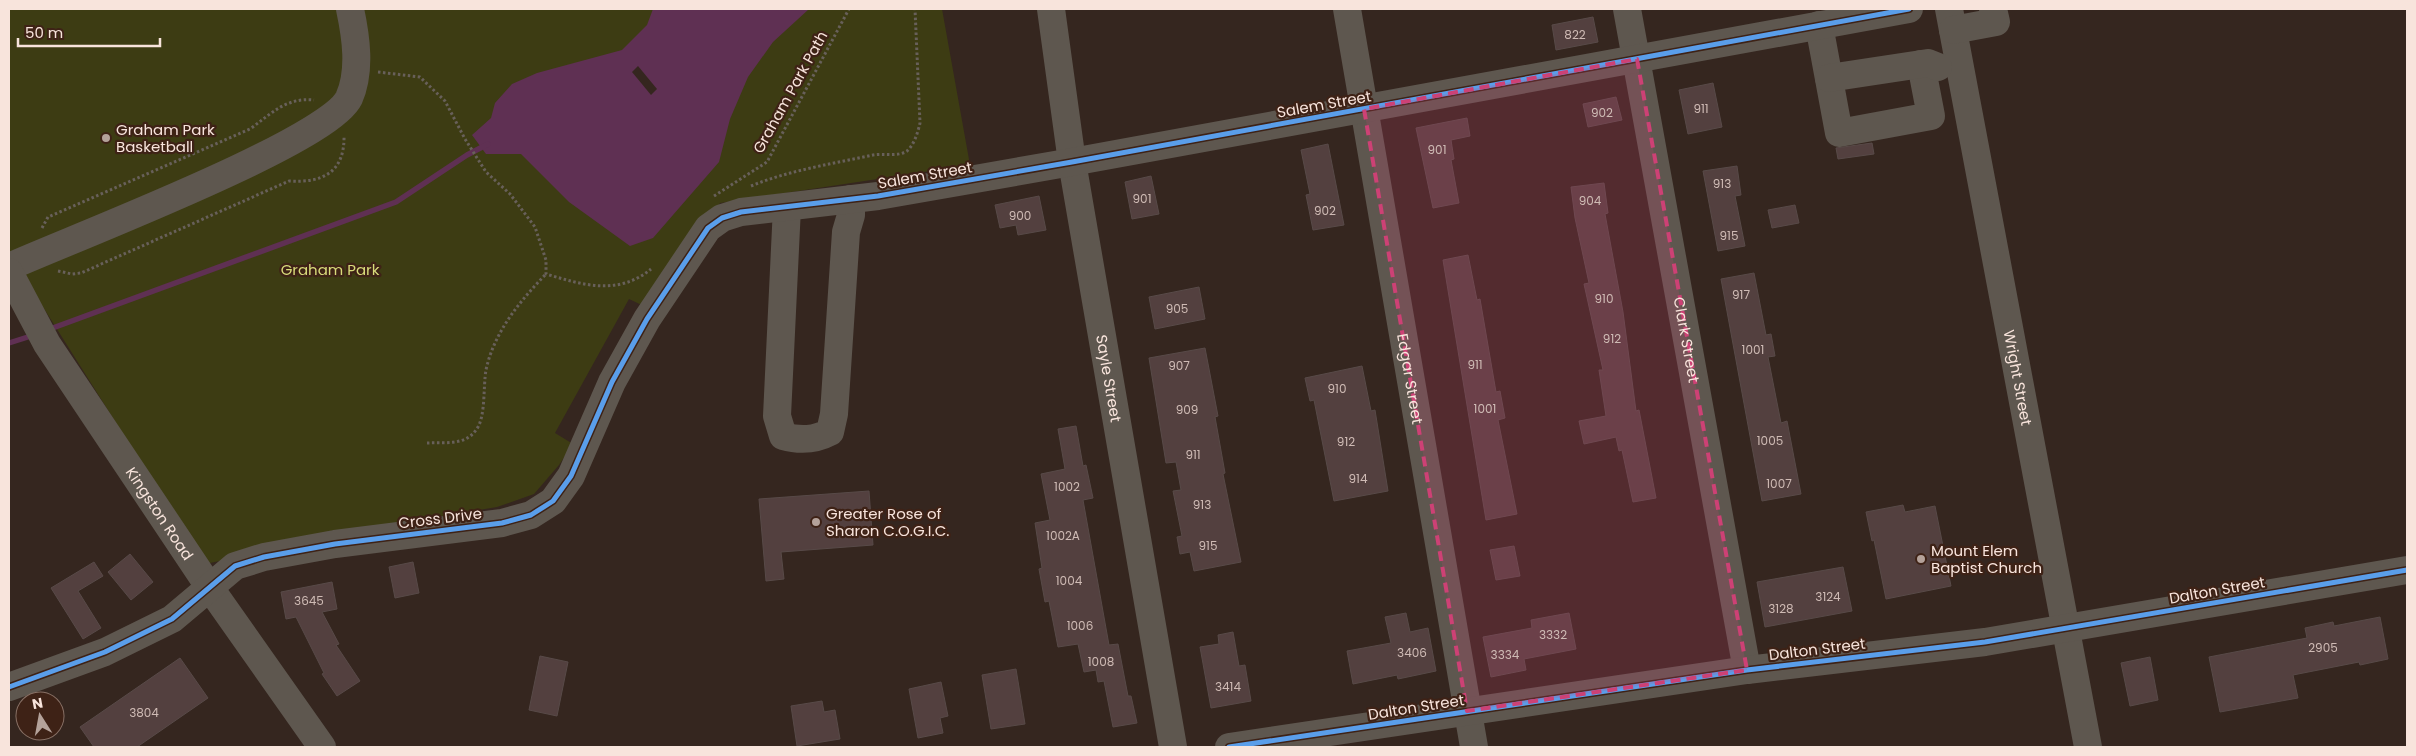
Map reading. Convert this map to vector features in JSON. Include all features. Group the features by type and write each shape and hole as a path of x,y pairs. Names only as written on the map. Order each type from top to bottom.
{"street":[{"path":"9,267 231,171 305,134 329,119 348,99 354,78 356,51 350,9"},
{"name":"Sayle Street","path":"1051,9 1072,162 1173,747"},
{"name":"Edgar Street","path":"1347,9 1474,747"},
{"name":"Clark Street","path":"1628,9 1747,670"},
{"name":"Salem Street","path":"739,198 787,207 851,199 1072,162 1909,9"},
{"path":"1951,20 1996,22 1993,9"},
{"name":"Wright Street","path":"1951,20 2088,747"},
{"path":"1820,25 1839,132 1931,116 1922,64"},
{"path":"1829,78 1928,63 1939,68 1960,65"},
{"name":"Cross Drive","path":"9,687 105,652 172,618 235,566 264,558 335,544 502,523 531,515 553,501 571,476 612,382 648,318 708,228 722,218 739,198"},
{"path":"787,207 777,416 784,436 794,439 816,439 830,432 834,414 846,232 851,199"},
{"name":"Kingston Road","path":"9,272 47,344 210,588 322,747"},
{"name":"Dalton Street","path":"1229,747 1747,670 1985,642 2407,570"}],"path":[{"path":"372,71 420,77 445,101 465,139 486,172 510,194 535,227 546,260 546,274 520,302 499,336 486,370 477,429 466,440 427,443"},
{"path":"40,234 42,226 48,217 250,128 278,107 301,99 319,101"},
{"path":"546,274 578,284 608,287 638,280 658,264"}],"highlighted area":[{"path":"1637,59 1747,670 1467,711 1364,109"}],"green space":[{"name":"Graham Park","path":"9,9 942,9 970,165 720,203 648,308 629,299 555,433 573,444 559,465 534,494 497,507 413,521 205,564 9,253"}],"shaded area":[{"path":"653,9 809,9 773,42 748,77 730,119 719,162 653,238 630,246 569,202 521,154 486,154 472,135 491,118 495,103 512,84 537,73 622,50 647,25"}],"pier":[{"path":"638,66 657,89 651,95 632,72"}],"building":[{"path":"1593,17 1598,42 1556,50 1552,25"},
{"path":"1713,83 1722,127 1688,134 1679,90"},
{"path":"1616,97 1622,120 1588,127 1583,104"},
{"path":"1467,118 1470,136 1451,140 1454,159 1451,160 1459,203 1433,208 1416,128"},
{"path":"1872,143 1874,154 1838,159 1836,148"},
{"path":"1328,144 1344,225 1313,230 1306,195 1310,194 1301,150"},
{"path":"1737,166 1741,195 1735,196 1745,246 1718,251 1703,171"},
{"path":"1151,176 1159,214 1132,219 1125,182"},
{"path":"1604,183 1608,213 1605,214 1623,312 1636,411 1639,410 1656,498 1633,502 1622,450 1619,451 1616,437 1584,444 1579,421 1606,416 1599,370 1603,370 1584,284 1589,283 1575,218 1571,187"},
{"path":"1039,196 1046,230 1018,235 1016,225 1000,228 995,205"},
{"path":"1795,205 1799,223 1772,228 1768,210"},
{"path":"1468,255 1477,300 1480,299 1496,392 1500,391 1505,418 1498,420 1517,514 1486,520 1443,260"},
{"path":"1754,273 1766,335 1771,334 1775,356 1768,357 1781,423 1787,421 1801,494 1762,501 1721,279"},
{"path":"1199,287 1205,319 1155,329 1149,297"},
{"path":"1205,348 1218,416 1215,417 1225,473 1223,474 1241,562 1194,571 1190,552 1180,554 1177,537 1182,536 1173,491 1181,490 1176,462 1166,463 1149,358"},
{"path":"1362,366 1371,411 1375,410 1388,491 1334,501 1314,400 1310,401 1305,378"},
{"path":"1076,426 1083,466 1086,465 1093,498 1083,500 1109,645 1118,644 1128,696 1131,696 1137,723 1113,727 1104,681 1098,682 1096,670 1084,672 1078,644 1058,647 1049,601 1045,602 1039,569 1042,568 1035,523 1050,520 1041,474 1065,469 1058,429"},
{"name":"Greater Rose of Sharon C.O.G.I.C.","path":"869,491 873,545 781,552 784,579 766,581 759,499"},
{"path":"1903,505 1905,512 1935,506 1951,586 1886,599 1874,540 1872,541 1866,512"},
{"path":"1514,546 1520,576 1496,580 1490,550"},
{"path":"130,554 153,582 131,600 108,572"},
{"path":"94,562 103,576 78,591 101,628 83,639 51,588"},
{"path":"413,562 419,593 395,598 389,567"},
{"path":"1843,567 1852,611 1765,627 1757,582"},
{"path":"332,582 337,609 322,612 339,644 336,645 360,681 337,696 322,674 324,673 296,617 286,619 281,592"},
{"path":"1406,613 1410,632 1428,628 1436,671 1398,679 1397,675 1353,684 1347,651 1391,643 1385,617"},
{"path":"1569,613 1576,649 1524,659 1526,670 1491,677 1483,637 1532,628 1531,620"},
{"path":"2380,617 2388,659 2360,665 2359,662 2293,675 2298,698 2220,712 2209,657 2307,638 2305,628 2333,622 2334,626"},
{"path":"1233,632 1239,666 1245,665 1251,701 1211,708 1200,647 1219,644 1218,635"},
{"path":"540,656 568,662 557,716 529,710"},
{"path":"2150,657 2158,700 2130,706 2121,663"},
{"path":"180,658 208,698 137,747 94,747 80,727"},
{"path":"1016,669 1025,724 991,729 982,675"},
{"path":"941,682 948,716 940,718 943,733 918,738 909,689"},
{"path":"822,701 824,712 835,710 840,739 797,746 791,706"}],"waterway":[{"path":"50,329 396,202 467,155 488,144"},
{"path":"9,343 31,336"}],"cycle path":[{"path":"9,687 105,652 172,619 235,566 264,557 335,544 502,523 531,515 553,501 571,476 612,382 647,319 708,228 722,218 741,212 878,196 1072,162 1909,9"},
{"path":"1229,747 1747,670 1985,642 2407,570"}],"place":[{"name":"Graham Park Basketball","path":"106,138"},
{"name":"Greater Rose of Sharon C.O.G.I.C.","path":"816,522"},
{"name":"Mount Elem Baptist Church","path":"1921,559"}]}
